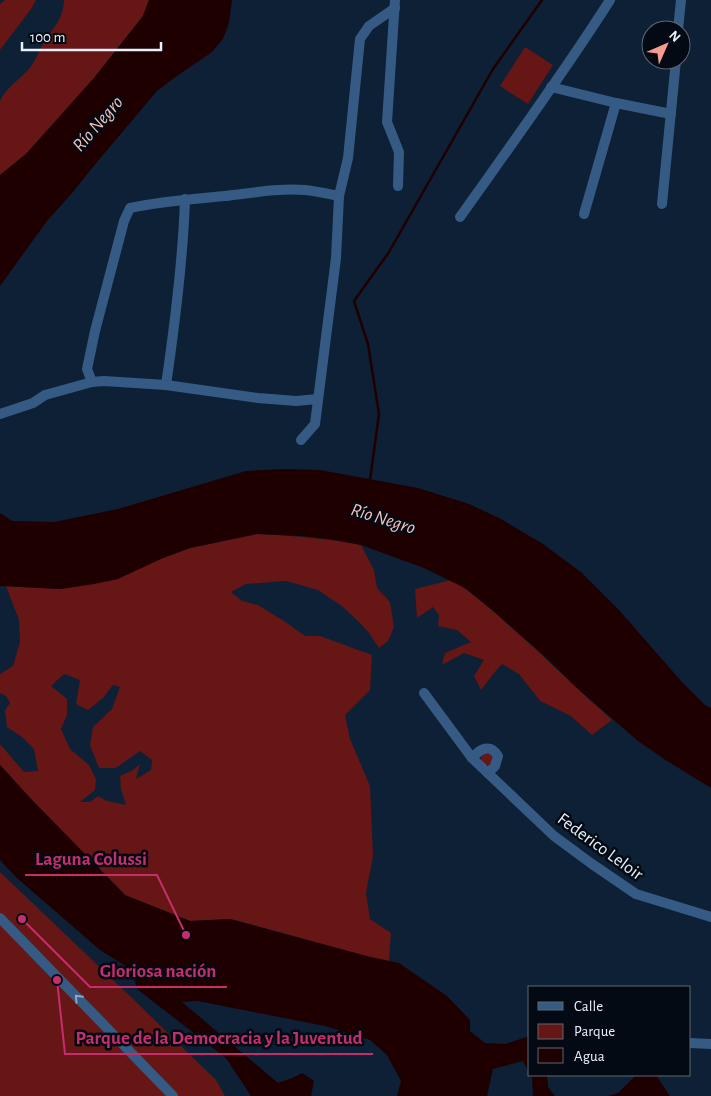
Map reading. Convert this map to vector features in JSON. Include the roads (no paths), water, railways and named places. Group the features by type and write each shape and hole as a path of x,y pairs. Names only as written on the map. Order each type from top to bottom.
{"street":[{"path":"460,217 574,56 610,0"},
{"path":"679,20 681,0"},
{"path":"395,4 387,122 399,152 398,186"},
{"path":"302,440 315,424 336,258 339,196 348,158 360,39 369,26 395,4"},
{"path":"662,204 675,70"},
{"path":"551,87 671,114"},
{"path":"584,214 616,103"},
{"path":"92,382 87,369 95,331 124,221 130,208 185,199 264,191 306,190 339,196"},
{"path":"166,385 177,311 184,235 185,199"},
{"path":"0,414 33,403 45,395 92,382 104,381 166,385 258,398 296,401 318,399"},
{"name":"Federico Leloir","path":"424,693 472,758 554,836 636,894 711,916"},
{"path":"472,758 478,751 484,749 496,752 498,756 495,766 488,773"},
{"path":"0,918 173,1096"},
{"path":"691,1043 711,1044"}],"water":[{"name":"Río Negro","path":"149,0 232,0 229,23 223,39 212,52 157,91 47,221 0,286 0,175 26,154 94,78 143,16"},
{"name":"Río Negro","path":"320,470 418,488 469,504 501,519 543,544 582,573 619,610 681,681 705,705 711,708 711,788 638,741 578,689 542,654 465,588 424,568 361,545 301,536 257,534 190,548 118,579 94,584 61,589 0,586 0,513 12,521 54,522 118,509 246,471"},
{"path":"0,765 125,895 190,921 230,919 370,957 399,963 447,996 470,1020 470,1031 485,1043 505,1044 528,1037 528,1070 523,1061 493,1069 487,1096 397,1096 401,1081 387,1055 370,1040 325,1026 198,1001 182,1002 278,1083 302,1073 314,1081 311,1096 251,1096 226,1058 137,989 132,970 100,950 17,878 0,860"},
{"path":"531,1076 547,1076 548,1087 555,1096 533,1096"},
{"path":"635,1076 657,1076 669,1096 608,1096 618,1093"}],"waterway":[{"path":"370,480 379,414 368,344 354,301 389,252 493,69 542,0"}],"place":[{"name":"Gloriosa nación","path":"22,919"},
{"name":"Laguna Colussi","path":"186,935"},
{"name":"Parque de la Democracia y la Juventud","path":"57,980"}]}
